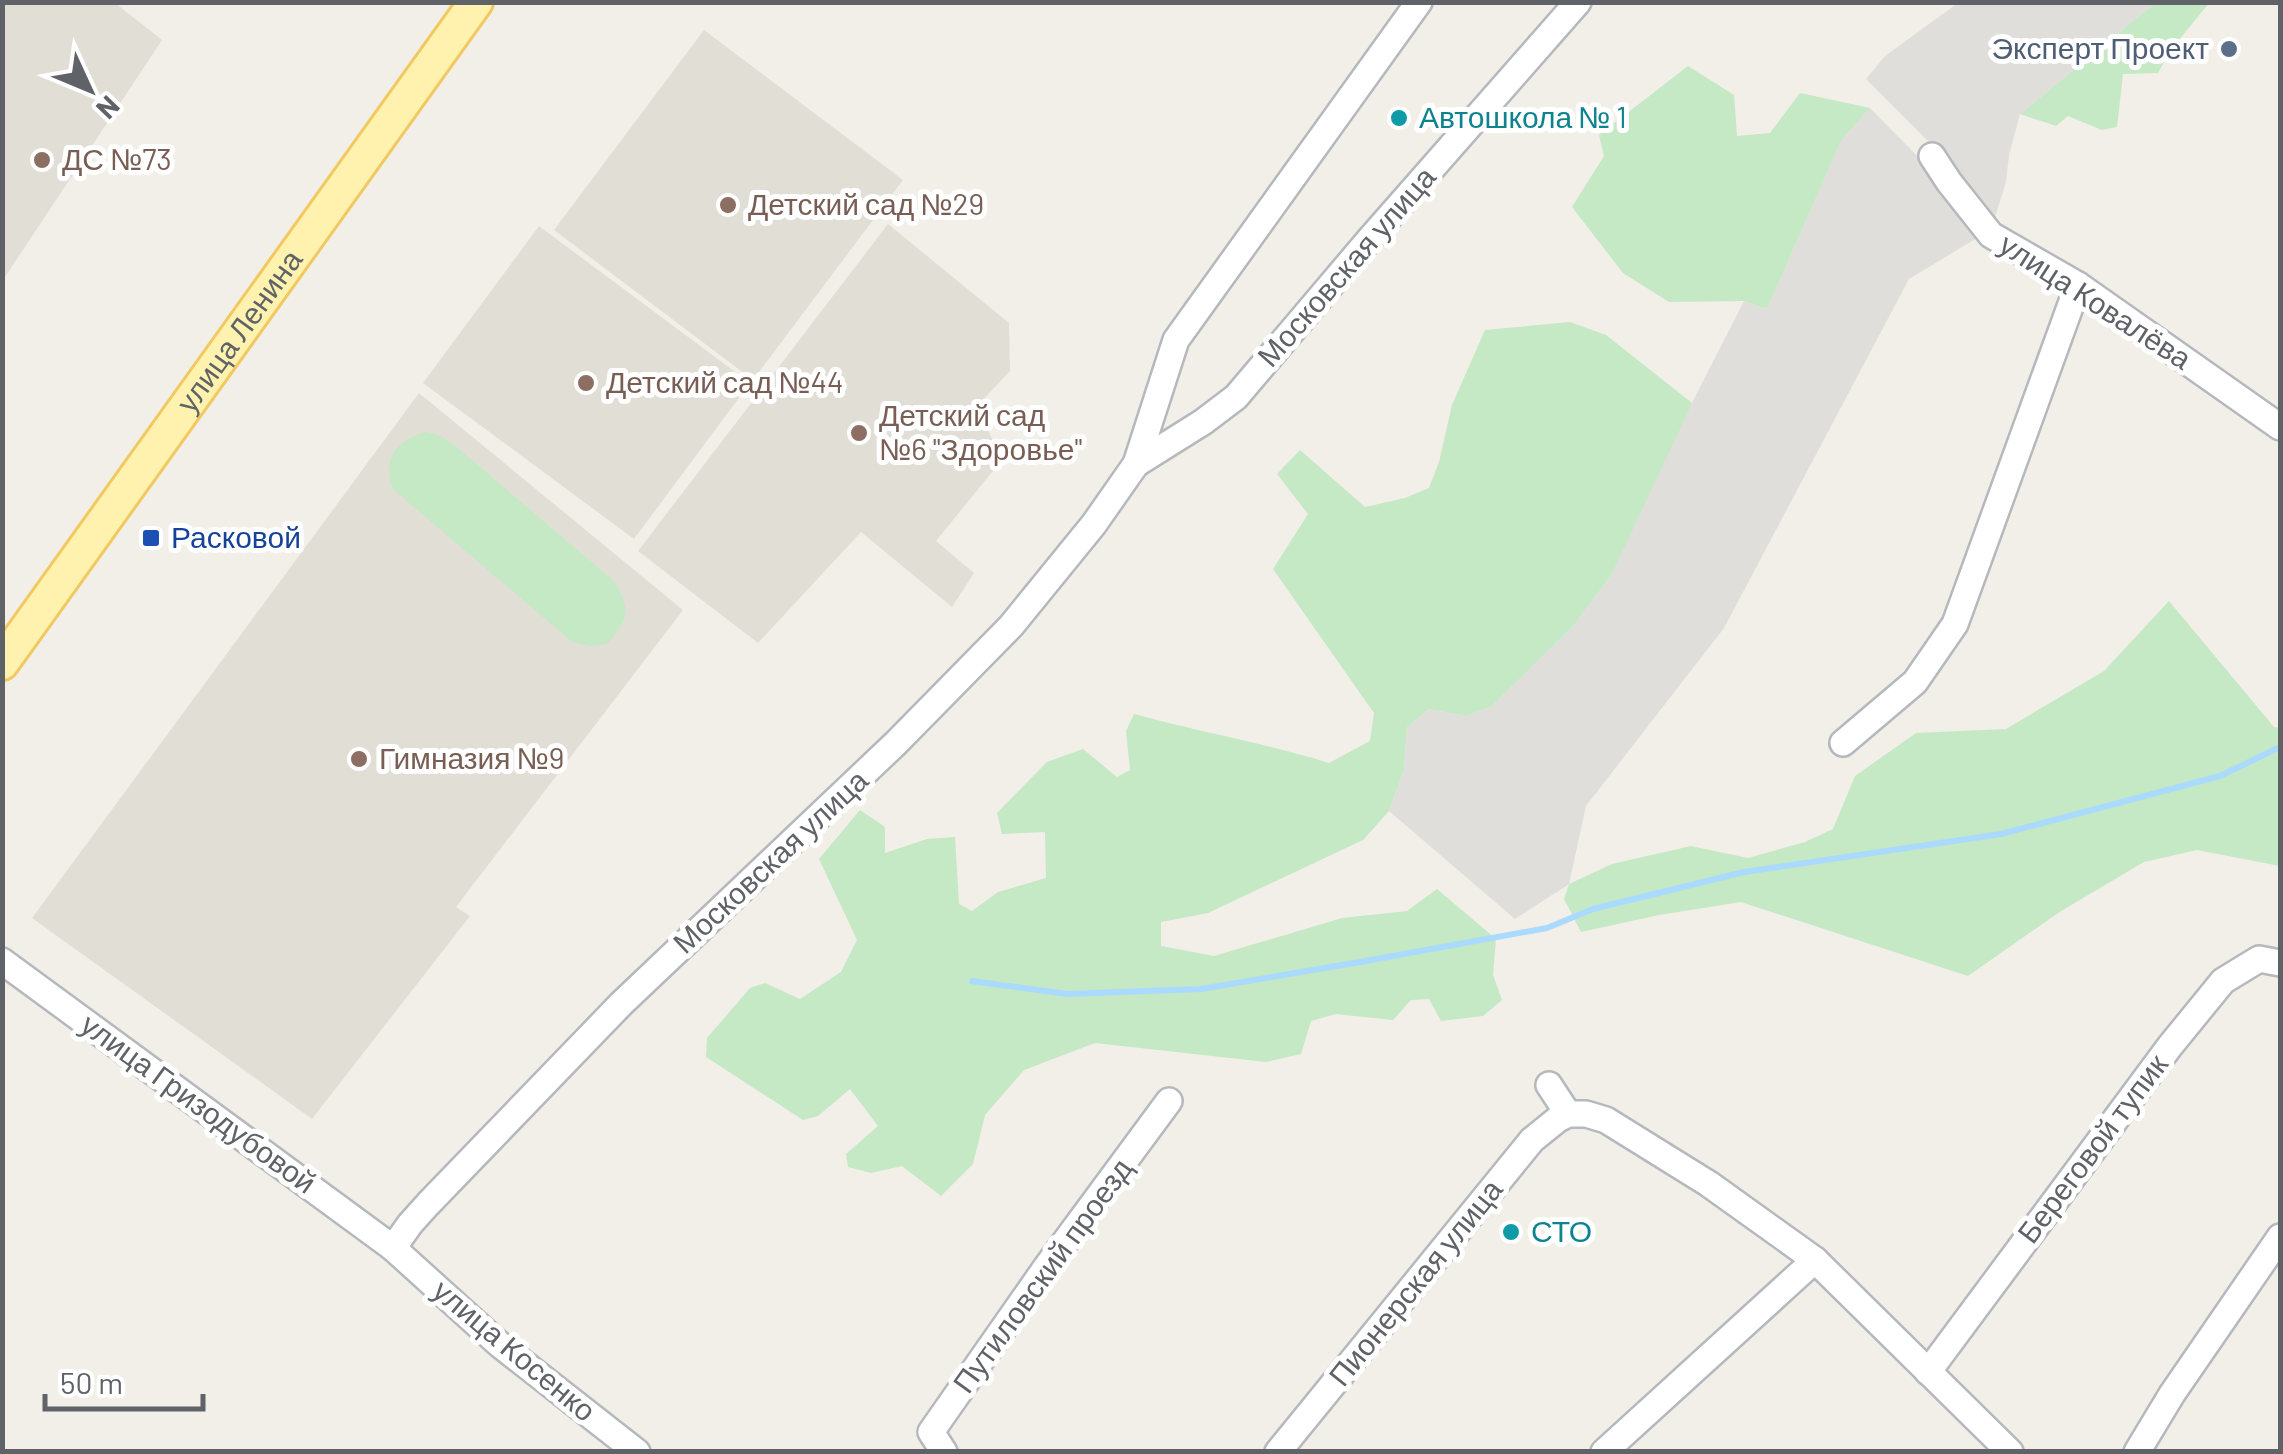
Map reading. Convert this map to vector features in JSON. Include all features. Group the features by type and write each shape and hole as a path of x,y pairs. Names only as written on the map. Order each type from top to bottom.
{"main road":[{"name":"улица Ленина","path":"2,663 476,2"}],"street":[{"name":"Московская улица","path":"393,1248 428,1204 621,1004 896,743 1011,626 1094,524 1136,464 1176,340 1419,2"},
{"name":"Московская улица","path":"1136,464 1236,397 1577,3"},
{"name":"улица Ковалёва","path":"1932,156 1991,235 2078,285 2280,426"},
{"path":"1843,742 1915,682 1954,624 2078,285"},
{"path":"1162,387 1171,406 1185,418 1202,422"},
{"name":"Береговой тупик","path":"1928,1372 2170,1046 2223,981 2259,959 2280,963"},
{"name":"улица Гризодубовой","path":"2,961 393,1248"},
{"path":"1549,1085 1563,1117 1586,1114 1606,1120 1709,1184 1815,1260 2010,1452"},
{"name":"Путиловский проезд","path":"944,1452 931,1432 1170,1101"},
{"name":"Пионерская улица","path":"1278,1452 1532,1140 1563,1117"},
{"path":"2137,1452 2280,1237"},
{"name":"улица Косенко","path":"393,1248 499,1344 638,1452"},
{"path":"1604,1452 1815,1260"}],"shaded area":[{"name":"ДС №73","path":"3,2 115,3 162,40 3,280"},
{"path":"1958,3 2155,3 2020,114 1995,217 1976,199 1946,152 1927,140 1866,79 1885,56"},
{"name":"Детский сад №29","path":"704,30 903,180 753,380 554,230"},
{"path":"1870,108 1925,164 1977,238 1909,279 1724,628 1586,806 1569,884 1515,919 1389,811 1404,770 1407,727 1429,709 1466,716 1492,706 1574,625 1612,574 1673,440 1744,301 1767,309 1841,141"},
{"name":"Детский сад №6 \"Здоровье\"","path":"888,224 1009,323 1010,371 978,405 1001,461 936,541 974,573 952,607 861,532 758,643 638,551"},
{"name":"Детский сад №44","path":"539,226 750,383 634,539 423,383"},
{"name":"Гимназия №9","path":"419,393 683,610 456,907 470,916 312,1119 32,918"}],"green space":[{"path":"2155,3 2209,3 2170,51 2158,73 2123,74 2117,127 2102,130 2068,116 2056,126 2020,114"},
{"path":"1688,66 1734,95 1737,136 1770,133 1800,93 1870,108 1841,141 1767,309 1744,301 1669,302 1623,273 1572,207 1604,156 1599,135"},
{"path":"1570,322 1606,335 1692,403 1612,574 1574,625 1492,706 1466,716 1429,709 1407,727 1404,770 1389,811 1363,840 1208,913 1161,922 1161,946 1214,956 1342,918 1407,911 1437,889 1496,939 1493,975 1502,1000 1483,1016 1441,1021 1429,999 1411,1000 1393,1020 1336,1014 1311,1021 1301,1054 1266,1062 1095,1043 1024,1070 985,1115 973,1164 941,1196 902,1166 871,1173 848,1167 846,1154 878,1126 850,1089 818,1116 803,1120 706,1057 707,1038 750,988 765,983 800,999 841,972 857,940 819,859 860,810 885,827 885,853 927,839 955,837 959,904 972,911 998,892 1046,878 1045,832 1002,834 997,813 1047,762 1083,749 1117,777 1130,770 1126,731 1134,714 1329,763 1370,741 1374,713 1273,569 1308,514 1277,474 1300,450 1365,507 1429,488 1452,405 1485,330"},
{"path":"426,432 453,444 615,582 625,614 607,644 572,642 393,489 389,469 394,452 407,440"},
{"path":"2169,601 2274,727 2280,728 2280,866 2197,850 2144,862 2061,911 1968,976 1741,902 1581,932 1564,899 1569,884 1612,864 1691,846 1748,858 1805,842 1833,829 1855,776 1916,733 2006,729 2104,671"}],"waterway":[{"path":"972,981 1067,994 1201,989 1360,962 1547,928 1593,909 1744,872 2001,834 2220,776 2280,747"}],"place":[{"name":"Эксперт Проект","path":"2229,49"},
{"name":"Автошкола № 1","path":"1399,118"},
{"name":"ДС №73","path":"42,160"},
{"name":"Детский сад №29","path":"728,205"},
{"name":"Детский сад №44","path":"586,383"},
{"name":"Детский сад №6 \"Здоровье\"","path":"859,433"},
{"name":"Расковой","path":"151,538"},
{"name":"Гимназия №9","path":"359,759"},
{"name":"СТО","path":"1511,1232"}]}
